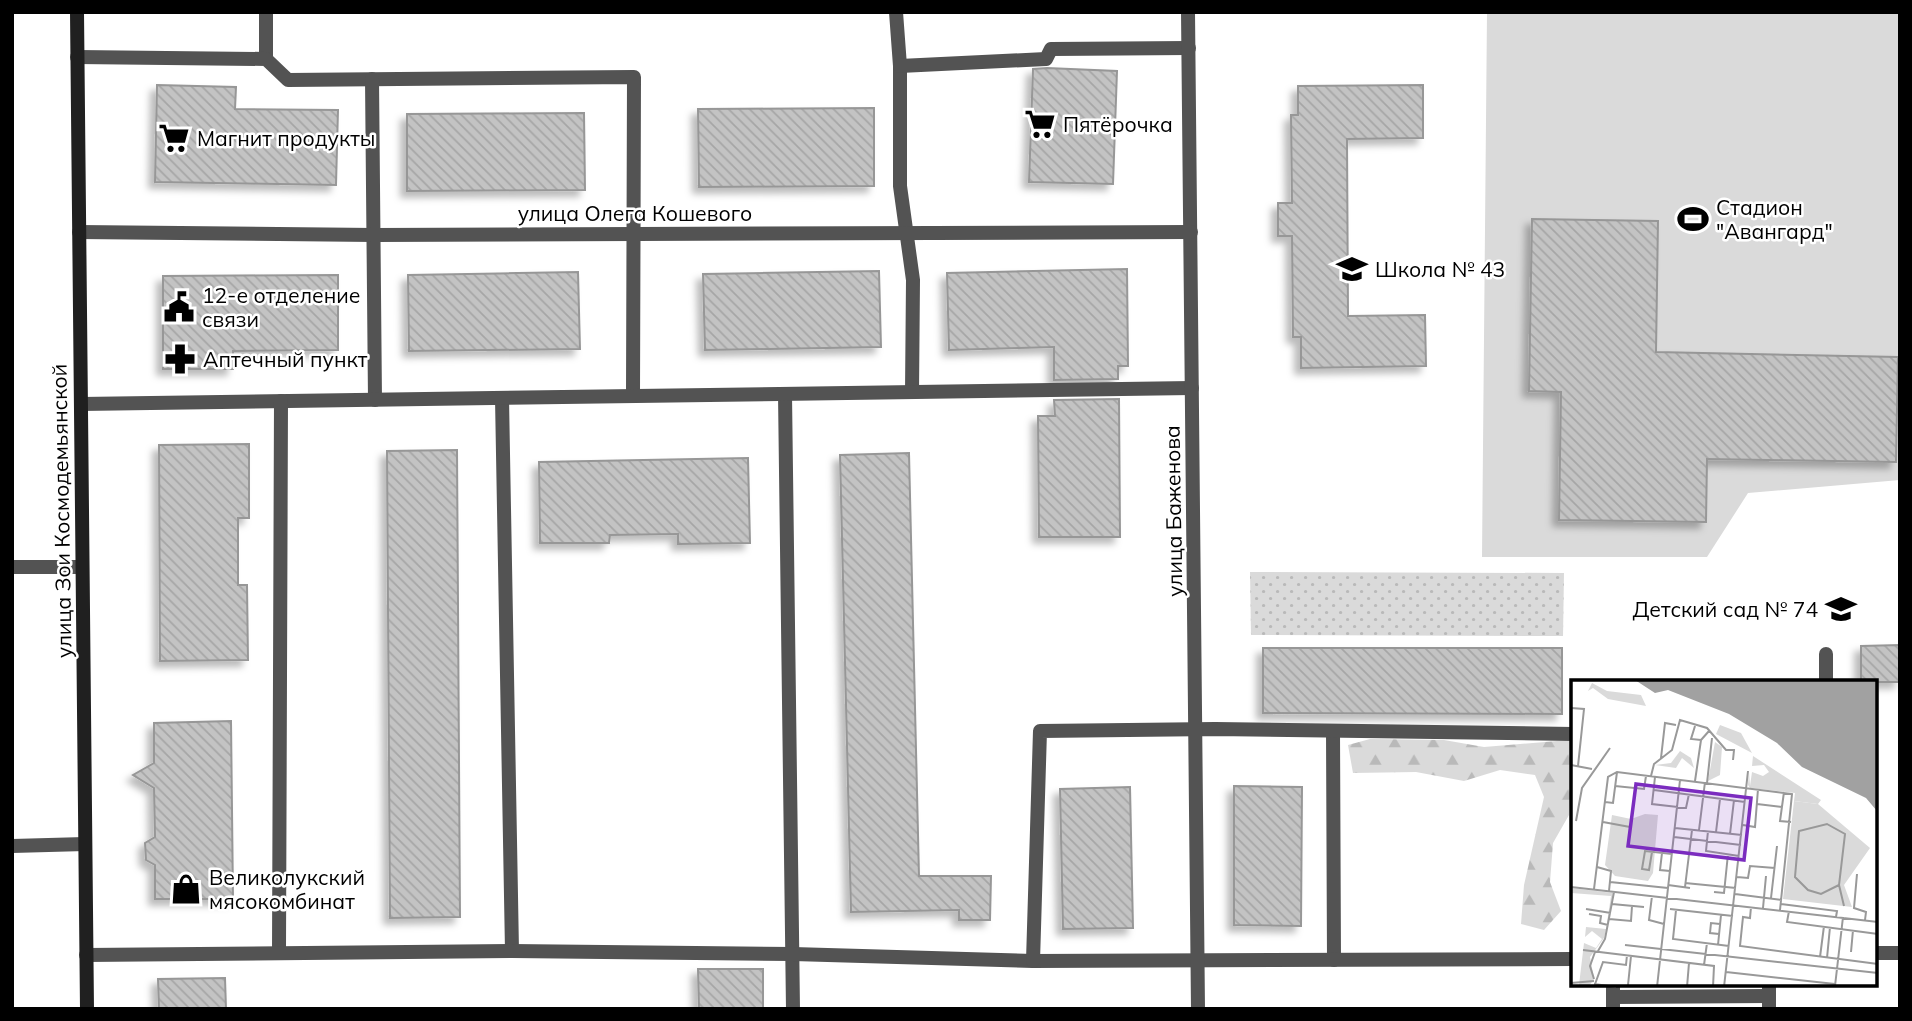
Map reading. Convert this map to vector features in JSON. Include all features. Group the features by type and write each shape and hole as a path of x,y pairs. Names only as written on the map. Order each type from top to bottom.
{"street":[{"name":"улица Зои Космодемьянской","path":"77,12 87,1009"},
{"path":"266,12 266,59"},
{"path":"896,12 900,66 900,186 913,280 912,392"},
{"name":"улица Баженова","path":"1188,12 1198,1009"},
{"path":"900,66 1046,59 1051,49 1189,48"},
{"path":"77,57 266,59 288,80 634,77 633,396"},
{"path":"372,79 374,400"},
{"name":"улица Олега Кошевого","path":"79,232 374,235 1191,232"},
{"path":"80,404 1192,388"},
{"path":"785,394 793,1009"},
{"path":"502,398 512,951"},
{"path":"279,953 281,401"},
{"path":"12,567 82,567"},
{"path":"1826,654 1826,680"},
{"path":"1033,961 1040,730 1196,729 1571,734"},
{"path":"1333,731 1334,960"},
{"path":"12,846 85,844"},
{"path":"86,955 512,951 793,954 1033,961 1571,960"},
{"path":"1877,953 1900,953"},
{"path":"1613,997 1769,996"}],"green space":[{"name":"Стадион \"Авангард\"","path":"1487,12 1900,12 1900,480 1748,493 1707,557 1482,557"},
{"path":"1250,572 1564,573 1563,636 1251,635"},
{"path":"1370,739 1444,740 1484,747 1569,740 1569,815 1553,843 1550,882 1561,911 1544,930 1521,924 1524,885 1544,797 1535,775 1500,770 1464,781 1416,772 1353,773 1348,745"}],"building":[{"path":"1033,69 1117,71 1113,184 1029,182"},
{"path":"157,85 236,87 235,109 338,110 336,185 155,182"},
{"path":"1423,85 1423,138 1347,139 1348,316 1425,315 1426,366 1301,368 1301,337 1293,337 1292,236 1278,236 1278,203 1292,203 1291,115 1298,115 1298,86"},
{"path":"874,108 874,186 699,187 698,109"},
{"path":"584,113 585,190 407,191 407,114"},
{"path":"1532,219 1658,221 1656,352 1898,357 1896,462 1707,459 1706,522 1559,520 1561,392 1529,391"},
{"path":"1127,269 1128,366 1118,366 1118,379 1054,380 1054,347 949,350 947,273"},
{"path":"879,271 881,347 705,350 703,274"},
{"path":"578,272 580,349 409,351 408,275"},
{"path":"338,275 338,350 233,351 233,369 163,369 163,276"},
{"path":"1119,399 1120,537 1039,537 1038,416 1055,416 1054,400"},
{"path":"249,444 249,518 238,518 238,585 247,585 248,660 160,661 159,445"},
{"path":"457,450 460,917 390,918 387,451"},
{"path":"909,453 919,876 991,876 990,920 959,920 959,910 851,912 840,455"},
{"path":"748,458 750,543 678,544 678,534 610,535 609,543 540,543 539,462"},
{"path":"1900,645 1900,682 1861,680 1861,646"},
{"path":"1263,648 1562,648 1562,714 1263,713"},
{"path":"231,721 233,899 155,899 155,865 146,860 145,843 155,837 154,788 133,775 154,763 154,723"},
{"path":"1234,786 1302,787 1301,926 1234,925"},
{"path":"1130,787 1133,928 1063,929 1060,789"},
{"path":"698,969 763,969 763,1009 699,1009"},
{"path":"225,978 226,1009 159,1009 158,979"}],"place":[{"name":"Пятёрочка","path":"1040,124"},
{"name":"Магнит продукты","path":"174,138"},
{"name":"Стадион \"Авангард\"","path":"1693,219"},
{"name":"Школа № 43","path":"1352,269"},
{"name":"12-е отделение связи","path":"179,307"},
{"name":"Аптечный пункт","path":"180,359"},
{"name":"Детский сад № 74","path":"1841,609"},
{"name":"Великолукский мясокомбинат","path":"186,889"}]}
